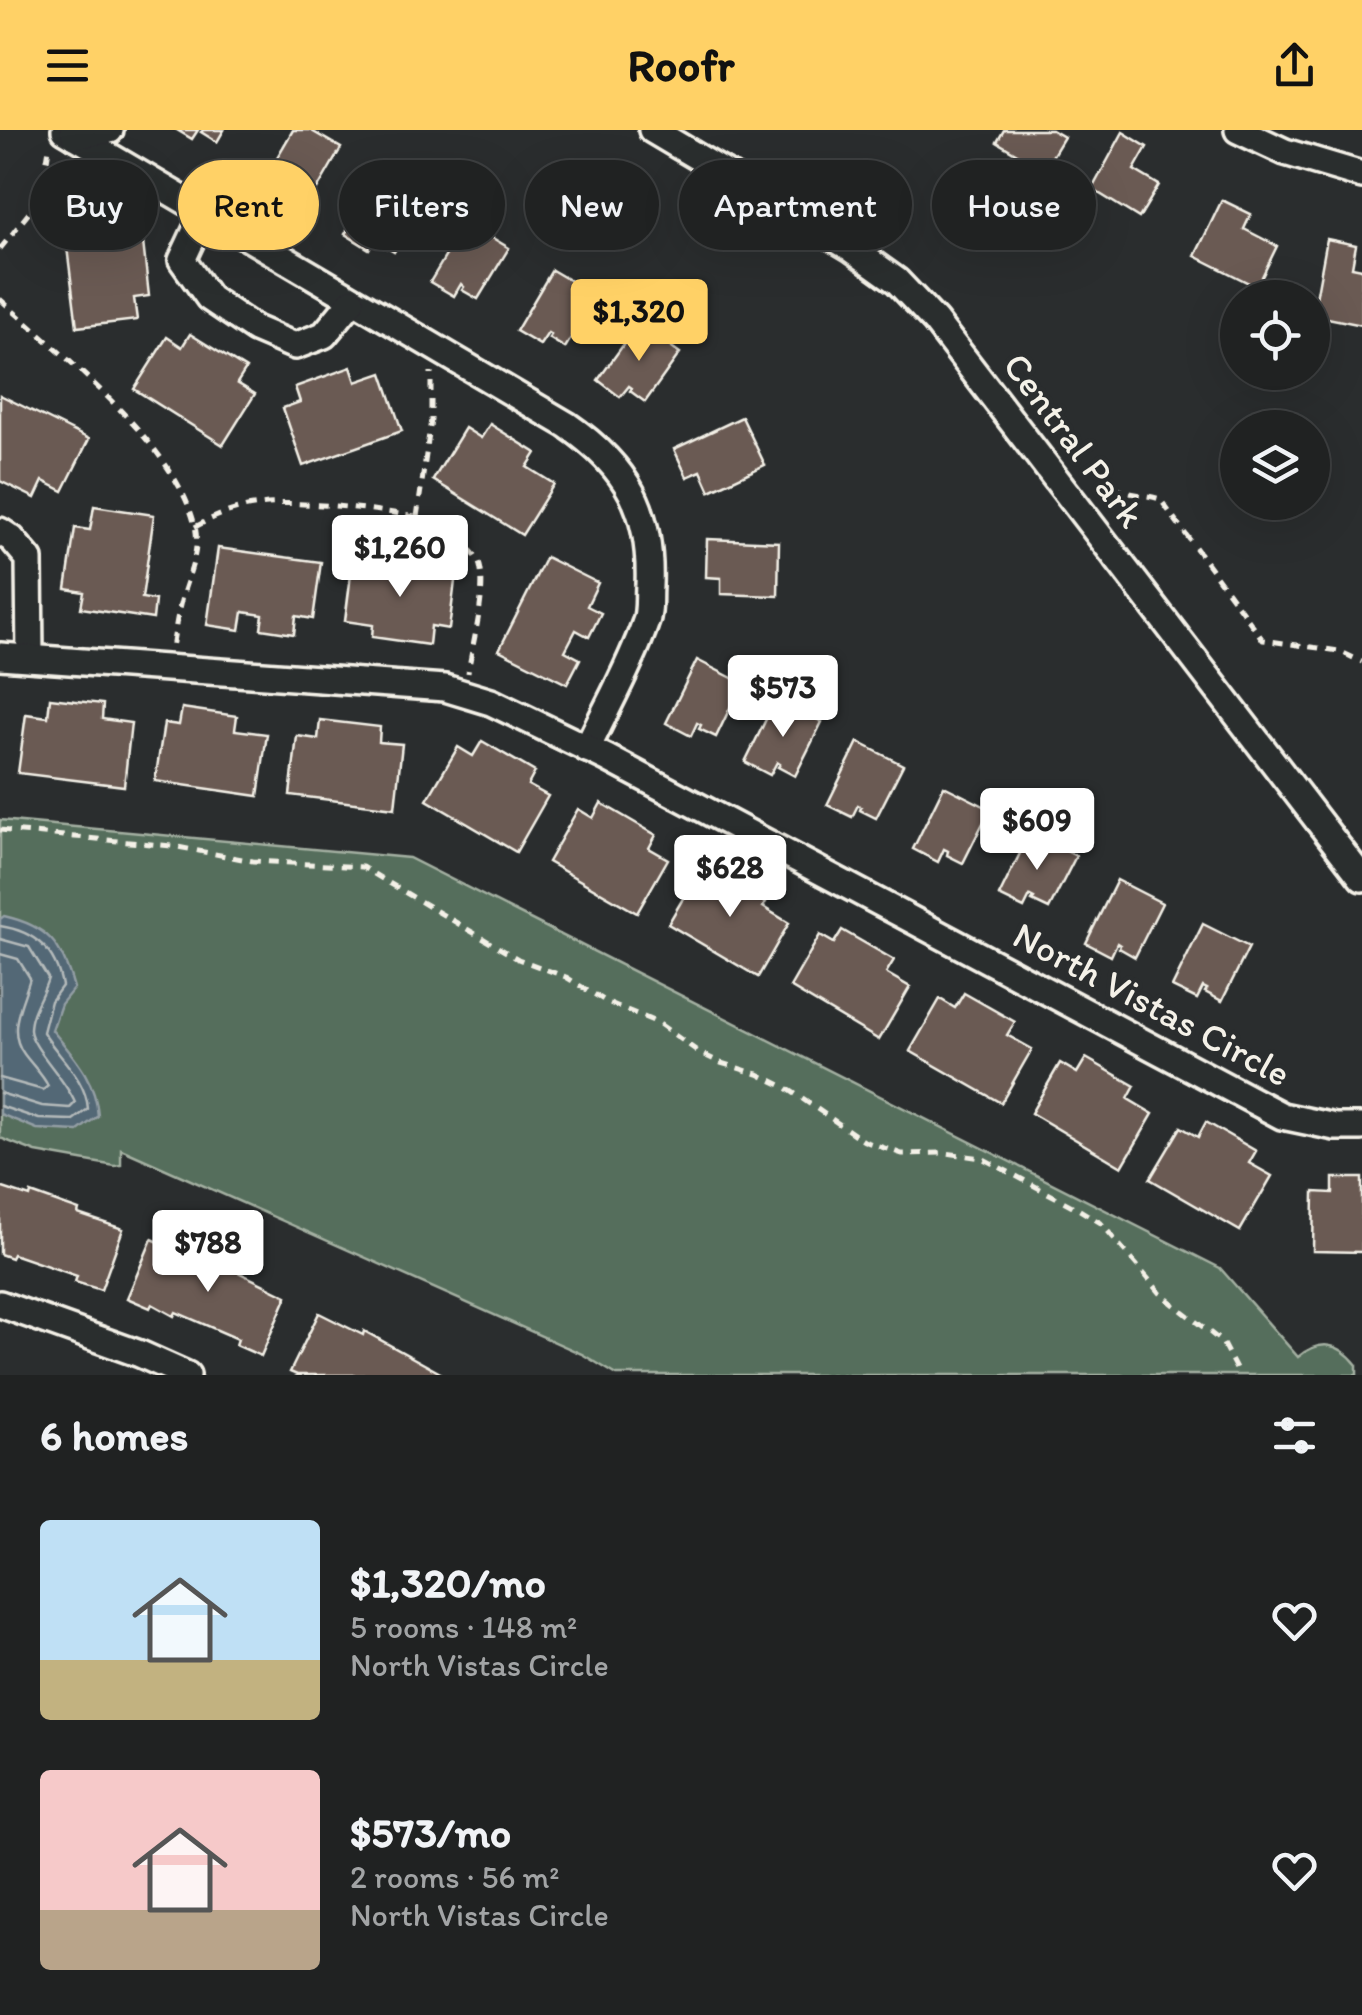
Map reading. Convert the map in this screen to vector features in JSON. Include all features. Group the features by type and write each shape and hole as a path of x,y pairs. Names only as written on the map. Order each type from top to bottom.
{"street":[{"name":"Central Park","path":"652,130 851,248 897,281 922,308 1362,878"},
{"path":"1238,130 1285,152 1362,175"},
{"path":"78,137 178,197"},
{"path":"187,250 182,260 209,298 254,329 295,346 324,335 352,301"},
{"path":"266,250 592,442 628,483 640,508 650,562 647,620 587,749"},
{"path":"0,531 29,558 30,658"},
{"name":"North Vistas Circle","path":"0,656 445,688 491,702 1282,1116 1335,1128 1362,1128"},
{"path":"0,1304 187,1375"}],"path":[{"path":"64,160 78,137"},
{"path":"0,249 30,212"},
{"path":"0,299 117,407 172,472 195,527 195,555 180,604 169,668"},
{"path":"417,518 431,420 432,348"},
{"path":"1113,487 1126,494 1160,499 1263,640 1338,651 1362,662"},
{"path":"195,527 220,513 266,504 318,506 417,518 472,551 480,566 481,586 465,694"},
{"path":"0,830 172,846 253,861 362,867 518,959 658,1023 710,1058 785,1087 864,1141 902,1154 946,1153 982,1158 1078,1210 1102,1224 1162,1295 1222,1342 1239,1375"}],"green space":[{"path":"0,820 409,858 1220,1268 1298,1357 1314,1347 1336,1348 1357,1365 1357,1375 617,1375 582,1354 121,1149 121,1165 115,1166 36,1152 0,1138"}],"water":[{"path":"4,916 32,925 51,939 69,973 74,988 61,1004 52,1030 88,1080 98,1116 78,1131 37,1129 0,1114 0,919"}],"building":[{"path":"177,130 198,130 192,139"},
{"path":"203,130 224,130 217,142"},
{"path":"293,130 310,130 341,148 319,186 319,160 275,160"},
{"path":"1004,130 1052,130 1064,137 1050,160 1027,160 997,142"},
{"path":"1123,132 1147,147 1134,170 1159,185 1139,218 1096,191 1096,182"},
{"path":"1222,200 1251,214 1244,229 1277,246 1260,280 1243,280 1195,256"},
{"path":"1327,239 1356,245 1352,267 1362,269 1362,325 1330,318 1330,280 1319,280"},
{"path":"509,248 478,299 462,290 461,284 454,296 430,282 449,250"},
{"path":"67,250 144,250 149,296 134,298 137,320 77,327"},
{"path":"552,270 596,296 565,348 549,338 548,333 540,345 516,331"},
{"path":"639,323 680,353 645,402 629,386 620,397 598,380"},
{"path":"190,334 246,369 237,383 255,394 223,445 134,389 167,337 182,347"},
{"path":"351,367 356,382 382,373 402,431 303,466 283,408 300,402 295,387"},
{"path":"0,395 89,439 63,491 43,481 35,498 0,481"},
{"path":"742,417 765,465 710,491 701,471 687,477 674,449"},
{"path":"490,424 536,453 527,467 554,484 522,535 433,480 465,428 481,438"},
{"path":"94,506 154,515 142,598 155,600 153,619 81,608 84,592 66,589 75,528 90,530"},
{"path":"707,539 779,542 778,596 721,594 721,578 706,577"},
{"path":"218,548 321,562 313,619 296,616 294,634 261,629 263,615 243,612 240,630 207,625"},
{"path":"546,557 598,583 587,606 601,613 589,637 576,630 565,651 580,659 567,684 499,650"},
{"path":"353,559 456,573 449,629 431,626 429,645 372,637 373,625 345,621"},
{"path":"697,660 742,683 716,737 699,729 701,725 697,723 691,736 666,723"},
{"path":"50,698 103,704 102,719 131,723 124,786 18,773 26,714 48,717"},
{"path":"776,699 822,722 795,776 778,767 777,762 770,775 745,762"},
{"path":"182,708 237,716 235,730 267,734 258,796 155,781 164,723 179,725"},
{"path":"320,720 380,727 379,742 402,744 395,808 290,795 297,736 318,739"},
{"path":"482,741 535,772 528,785 548,796 516,852 427,800 458,747 473,756"},
{"path":"858,742 903,765 876,818 858,805 852,817 827,805"},
{"path":"944,786 990,809 963,863 947,855 944,849 938,862 913,849"},
{"path":"601,803 656,835 649,848 668,859 637,913 548,862 578,809 593,818"},
{"path":"1030,833 1076,856 1049,909 1030,896 1024,908 999,896"},
{"path":"722,867 770,895 763,907 789,923 758,977 668,924 698,873 713,882"},
{"path":"1117,880 1162,903 1135,957 1117,943 1111,956 1086,943"},
{"path":"1203,924 1249,947 1222,1001 1203,987 1197,999 1172,987"},
{"path":"842,930 894,960 886,973 910,987 879,1040 790,987 820,935 834,943"},
{"path":"964,993 1015,1022 1007,1035 1032,1049 1001,1103 910,1051 940,999 955,1008"},
{"path":"1086,1058 1135,1086 1128,1099 1153,1114 1122,1167 1031,1113 1060,1063 1077,1073"},
{"path":"1206,1122 1256,1151 1249,1163 1272,1176 1240,1231 1150,1179 1181,1127 1198,1137"},
{"path":"1333,1178 1362,1178 1362,1252 1313,1251 1314,1192 1333,1193"},
{"path":"0,1187 30,1197 31,1193 123,1229 101,1290 75,1282 77,1276 13,1254 11,1258 0,1254"},
{"path":"152,1239 197,1258 199,1253 287,1296 261,1356 236,1345 238,1339 176,1312 174,1316 152,1304 150,1308 127,1298"},
{"path":"319,1313 363,1335 364,1331 444,1375 290,1372"}]}
